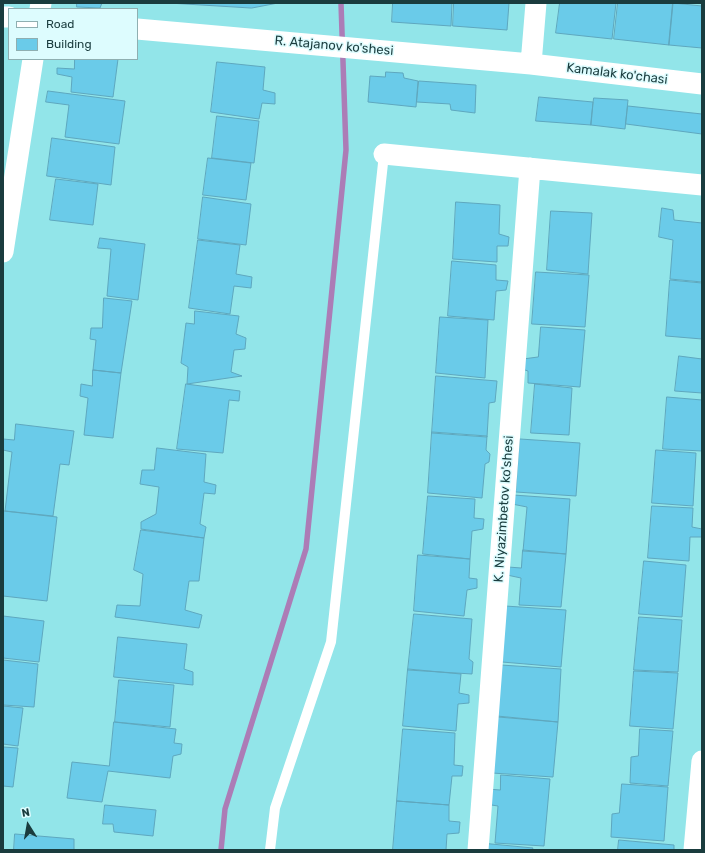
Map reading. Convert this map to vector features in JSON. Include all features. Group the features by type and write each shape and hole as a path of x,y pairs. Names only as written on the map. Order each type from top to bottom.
{"street":[{"path":"531,64 536,3"},
{"name":"R. Atajanov ko'shesi","path":"138,29 531,64"},
{"path":"3,252 5,221 33,60"},
{"name":"Kamalak ko'chasi","path":"531,64 702,84"},
{"path":"384,154 702,185"},
{"name":"K. Niyazimbetov ko'shesi","path":"478,850 530,168"},
{"path":"694,850 702,761"}],"lane":[{"path":"270,850 275,808 331,642 384,154"}],"building":[{"path":"77,3 102,3 100,8 77,7"},
{"path":"169,3 278,3 252,8"},
{"path":"393,3 452,3 451,26 392,22"},
{"path":"454,3 509,3 507,30 453,26"},
{"path":"560,3 616,3 612,39 556,33"},
{"path":"618,3 673,3 669,45 614,39"},
{"path":"673,3 702,6 702,48 669,45"},
{"path":"75,60 118,60 113,97 71,92 72,77 57,74 57,68 74,69"},
{"path":"217,62 265,67 263,90 275,93 275,104 262,103 259,119 211,112"},
{"path":"386,72 403,73 404,78 418,81 416,107 368,102 370,76 385,77"},
{"path":"419,81 476,85 475,113 451,110 450,104 417,102"},
{"path":"48,91 125,101 119,144 65,137 69,105 46,102"},
{"path":"539,97 593,102 591,125 536,121"},
{"path":"594,98 628,100 625,129 591,125"},
{"path":"628,106 702,114 702,134 626,124"},
{"path":"217,116 259,121 254,163 212,158"},
{"path":"52,138 115,147 111,185 47,176"},
{"path":"208,158 251,163 246,200 203,195"},
{"path":"56,179 98,184 93,225 50,220"},
{"path":"203,197 251,204 246,245 198,239"},
{"path":"456,202 500,205 499,234 509,237 508,246 497,246 497,262 453,259"},
{"path":"662,208 673,210 674,220 702,223 702,282 670,279 673,240 659,237"},
{"path":"551,211 592,213 588,274 547,270"},
{"path":"100,238 145,244 138,300 107,296 111,249 98,248"},
{"path":"198,240 240,245 236,274 252,277 251,288 234,286 230,314 189,308"},
{"path":"452,261 496,265 496,280 508,281 506,290 496,291 494,320 448,316"},
{"path":"536,272 589,275 585,327 532,324"},
{"path":"670,280 702,283 702,339 666,336"},
{"path":"104,298 132,301 121,373 93,370 96,340 90,339 91,328 102,328"},
{"path":"195,311 239,316 236,334 246,338 245,349 234,350 231,372 242,376 187,384 188,367 181,363 186,323 194,324"},
{"path":"440,317 488,320 485,378 436,373"},
{"path":"541,327 585,330 580,387 528,383 528,371 522,369 523,359 538,357"},
{"path":"679,356 702,359 702,393 675,391"},
{"path":"93,370 121,373 113,438 84,435 88,398 80,396 81,384 92,386"},
{"path":"436,376 497,381 495,402 489,403 487,437 432,433"},
{"path":"186,384 240,391 239,401 229,400 223,453 177,449"},
{"path":"535,384 572,388 569,435 531,433"},
{"path":"667,397 702,400 702,451 663,449"},
{"path":"16,424 74,431 69,465 60,464 53,516 5,511 12,452 3,450 3,439 14,440"},
{"path":"432,432 487,436 486,450 490,454 489,462 485,464 482,498 428,493"},
{"path":"520,439 580,443 576,496 516,492"},
{"path":"157,448 206,454 204,482 216,485 215,494 204,493 200,524 206,527 204,538 141,529 141,522 156,514 159,487 140,484 142,470 154,470"},
{"path":"656,450 696,453 693,506 652,503"},
{"path":"513,495 570,499 566,554 523,551 527,507 512,504"},
{"path":"428,496 475,499 474,518 484,519 483,529 472,531 470,559 423,554"},
{"path":"652,506 693,508 692,527 702,529 702,537 690,537 689,561 648,558"},
{"path":"4,511 57,517 47,601 3,596"},
{"path":"141,530 204,538 199,581 189,581 185,610 202,615 199,628 115,617 117,605 140,606 143,574 134,570"},
{"path":"523,550 566,554 561,607 519,605 521,578 507,575 508,567 521,568"},
{"path":"418,555 470,559 469,578 477,579 477,588 467,590 464,616 414,611"},
{"path":"644,561 686,565 682,617 639,614"},
{"path":"505,606 566,610 561,667 502,662"},
{"path":"414,614 472,619 469,659 473,662 472,674 408,670"},
{"path":"3,616 44,621 39,662 3,658"},
{"path":"639,617 682,620 678,672 634,670"},
{"path":"118,637 187,644 184,669 193,672 193,685 114,677"},
{"path":"3,660 38,664 34,707 3,705"},
{"path":"501,665 561,669 558,722 498,717"},
{"path":"408,669 461,674 459,693 469,695 469,703 458,704 456,731 403,726"},
{"path":"634,671 678,673 673,729 630,726"},
{"path":"119,680 174,685 170,727 115,722"},
{"path":"3,706 23,708 18,746 3,744"},
{"path":"497,716 558,722 553,777 492,773"},
{"path":"114,722 176,729 174,743 182,744 181,754 173,756 170,778 108,771 102,802 67,798 72,762 109,766"},
{"path":"403,729 455,733 454,765 463,766 462,776 452,776 449,805 397,801"},
{"path":"640,729 673,731 668,786 630,783 631,757 638,756"},
{"path":"3,747 18,748 13,787 3,786"},
{"path":"501,775 550,779 544,846 495,843 498,806 485,804 487,789 500,790"},
{"path":"622,784 668,787 664,841 611,837 612,814 619,813"},
{"path":"397,801 449,805 449,821 460,822 459,833 447,834 446,850 393,850"},
{"path":"105,805 156,810 153,836 114,832 113,824 103,824"},
{"path":"15,834 74,839 74,850 14,850"},
{"path":"619,840 674,845 674,850 618,850"},
{"path":"481,843 533,848 532,850 481,850"}],"waterway":[{"path":"221,850 225,809 306,549 346,150 341,3"}]}
